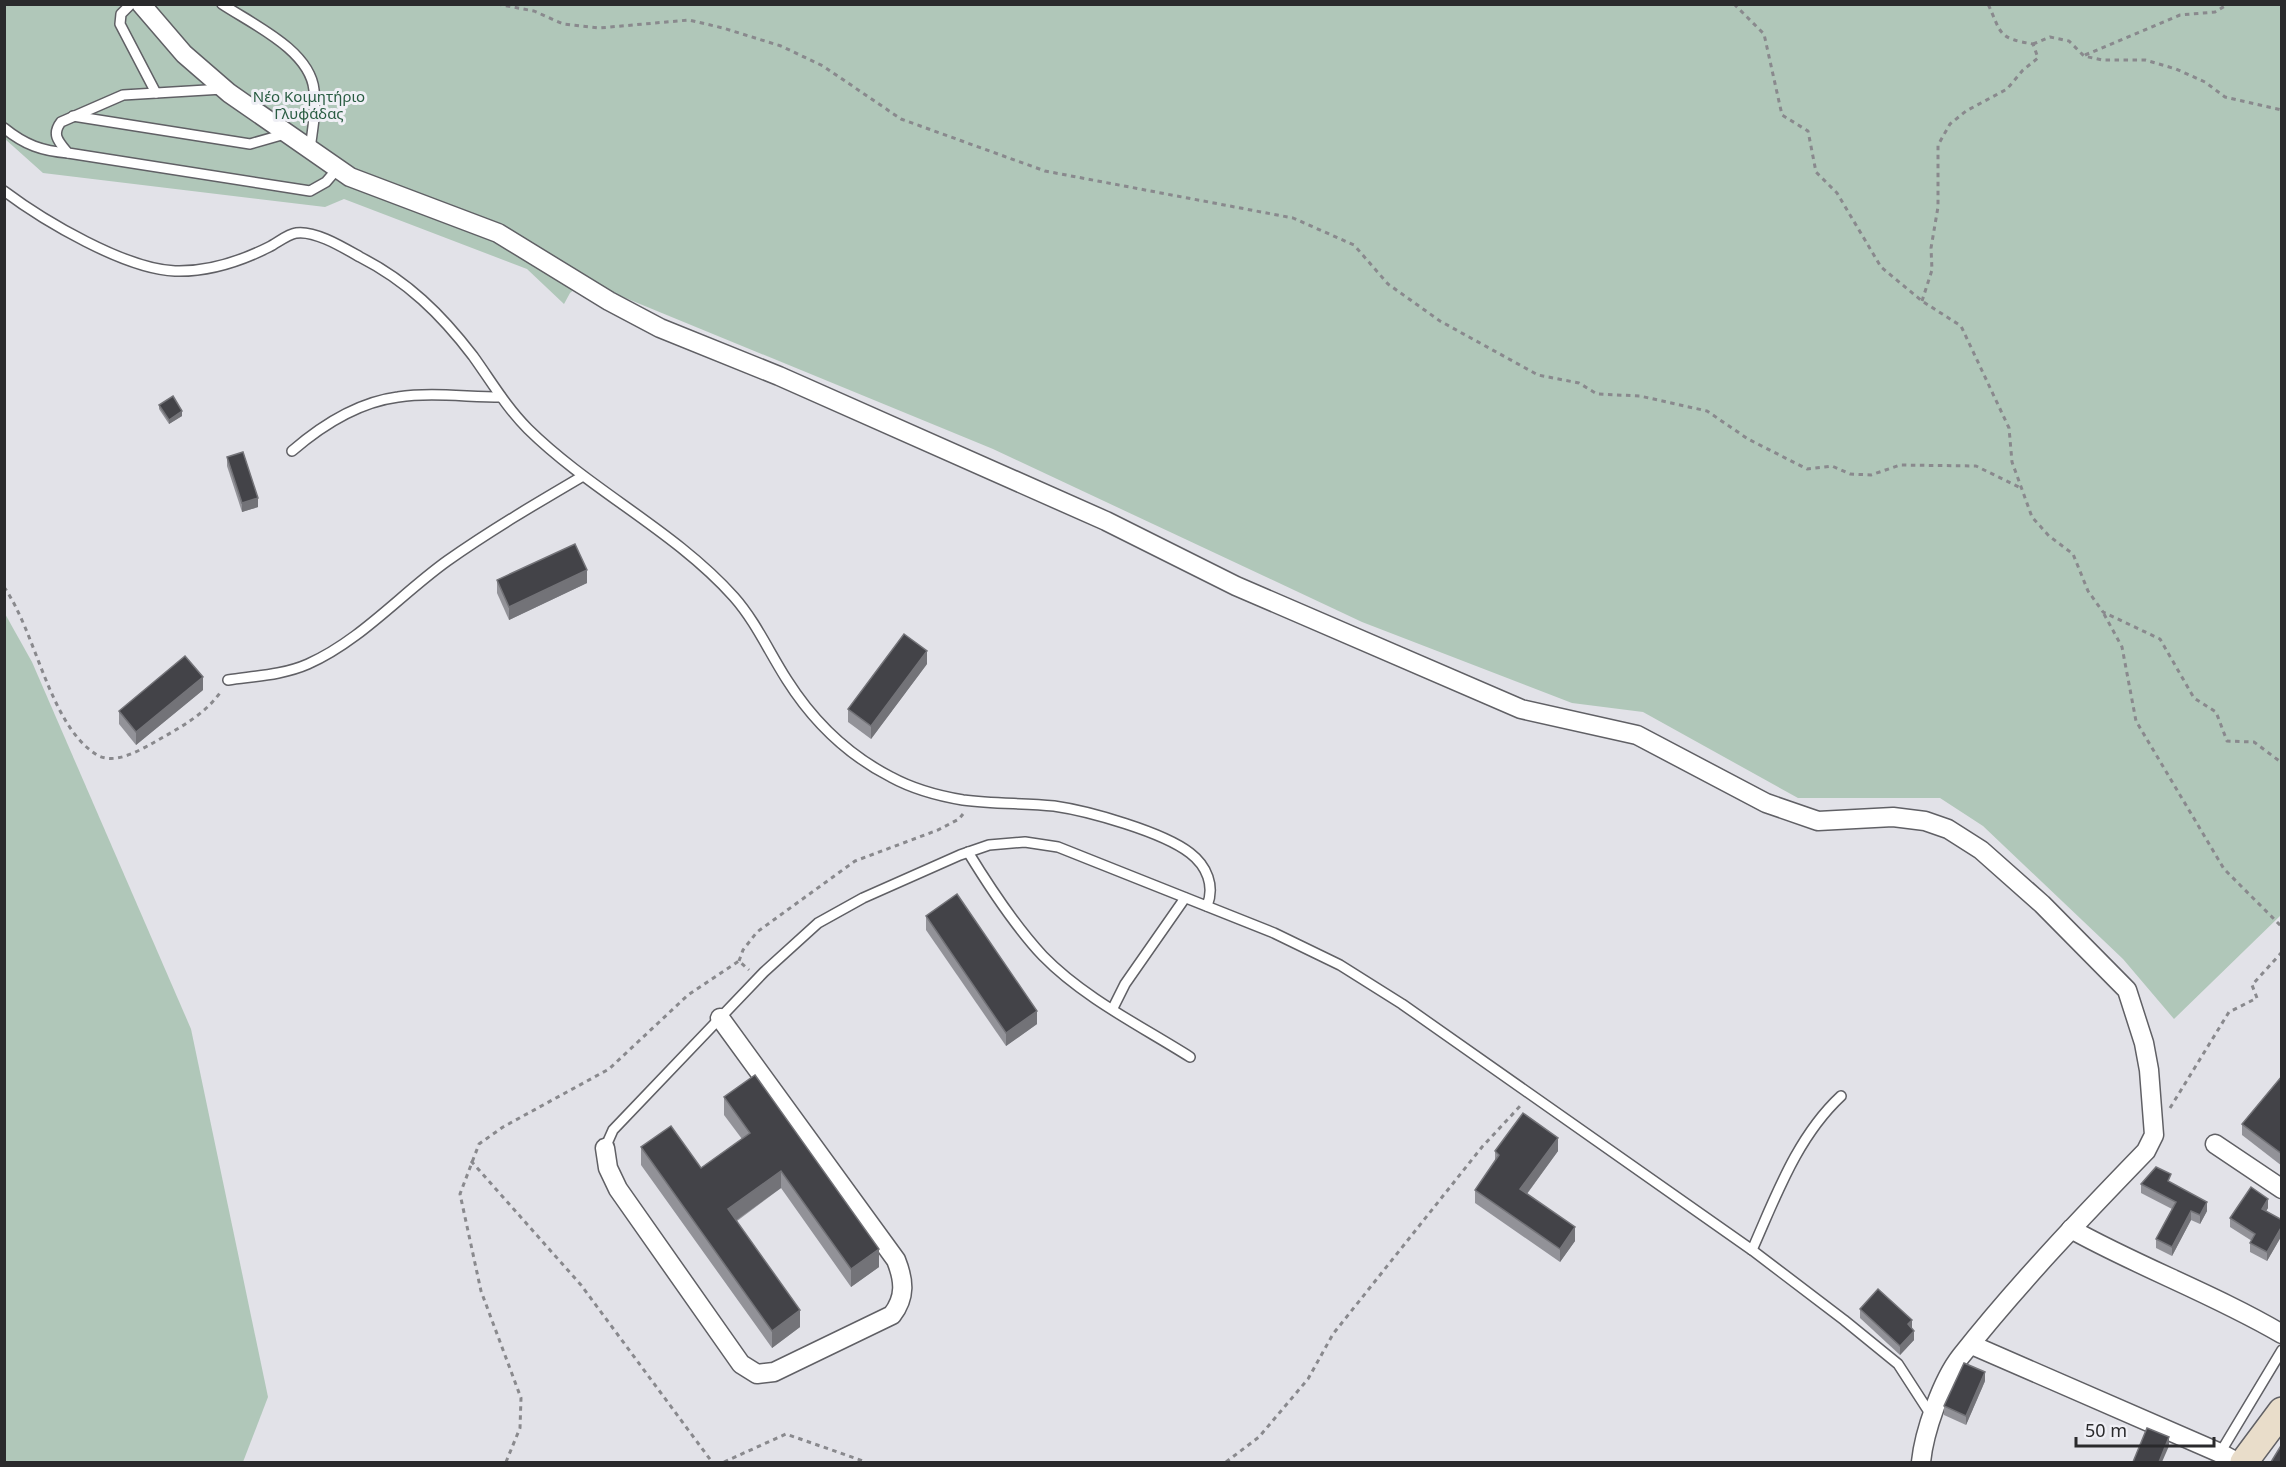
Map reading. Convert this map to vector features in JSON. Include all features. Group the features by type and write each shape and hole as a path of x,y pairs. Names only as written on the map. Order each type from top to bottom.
{"street":[{"path":"141,4 184,54 223,89 350,177 498,233 609,301 660,327 790,381 1106,521 1236,586 1521,709 1636,735 1766,803 1818,821 1893,817 1925,821 1948,829 1981,850 2042,904 2127,990 2144,1043 2154,1135 2146,1151 2071,1228 1960,1357 1931,1414 1921,1462"},
{"path":"605,1148 608,1168 618,1189 741,1364 749,1369 758,1374 774,1372 892,1315 901,1304 903,1278 896,1260 720,1018"},
{"path":"2215,1144 2282,1189"},
{"path":"2071,1228 2122,1257 2230,1306 2282,1334"},
{"path":"1972,1345 2237,1462"},
{"path":"2232,1458 2282,1411"}],"lane":[{"path":"131,4 121,14 120,24 156,93"},
{"path":"222,4 293,52 307,68 314,90 310,150"},
{"path":"68,153 56,136 56,128 73,116 113,97 223,89"},
{"path":"73,116 250,144 285,134"},
{"path":"4,128 21,142 42,151 68,153 310,191 326,182 338,168"},
{"path":"4,191 78,239 151,268 177,271 221,266 296,233 313,235 362,258 424,299 472,355 501,397 527,428 583,476 712,574 757,627 809,712 856,756 893,778 928,792 972,800 1054,807 1089,813 1164,839 1190,853 1205,869 1211,884 1211,896 1207,906"},
{"path":"292,451 315,432 357,409 398,397 501,397"},
{"path":"228,681 282,673 326,654 447,561 529,507 583,476"},
{"path":"605,1148 613,1130 758,978 819,923 863,898 989,845 1025,842 1058,848 1274,933 1340,965 1531,1094 1612,1154 1752,1250 1898,1364 1931,1414"},
{"path":"968,852 991,890 1043,956 1079,986 1190,1057"},
{"path":"1113,1008 1125,984 1185,898"},
{"path":"1752,1250 1798,1150 1821,1115 1841,1096"},
{"path":"2232,1458 2282,1350"}],"path":[{"path":"497,4 534,11 563,24 599,28 689,20 723,28 781,46 823,66 901,119 1045,171 1293,218 1354,245 1388,284 1440,321 1538,375 1579,383 1597,394 1648,398 1707,411 1748,439 1807,469 1832,466 1851,474 1871,475 1900,465 1976,466 2021,488"},
{"path":"1734,4 1764,34 1782,115 1808,131 1816,172 1837,193 1881,267 1922,301 1961,326 2009,428 2012,462 2032,517 2049,536 2073,554 2088,591 2103,612 2122,647 2136,721 2224,869 2282,927"},
{"path":"1988,4 1997,30 2011,40 2033,44 2050,37 2069,41 2084,56 2102,60 2145,60 2176,69 2205,82 2224,98 2282,110"},
{"path":"2084,56 2180,15 2215,12 2228,4"},
{"path":"1922,301 1932,270 1932,248 1938,207 1938,145 1950,124 1966,111 2007,89 2023,70 2038,58 2033,44"},
{"path":"4,587 23,620 53,696 67,722 98,755 114,758 133,754 186,725 203,711 228,681"},
{"path":"2103,612 2160,639 2194,698 2216,712 2227,741 2254,742 2282,763"},
{"path":"506,1462 520,1428 520,1398 481,1291 460,1194 479,1144 503,1127 609,1070 688,995 739,961 743,950 757,932 855,861 938,830 959,819 972,800"},
{"path":"2154,1135 2229,1012 2257,998 2252,985 2282,952"},
{"path":"739,961 758,978"},
{"path":"1227,1462 1259,1437 1308,1379 1333,1334 1482,1147 1531,1094"},
{"path":"471,1161 581,1285 712,1462"},
{"path":"724,1462 786,1434 866,1462"}],"green space":[{"name":"Νέο Κοιμητήριο Γλυφάδας","path":"5,5 2281,5 2281,915 2174,1019 2123,959 1983,826 1940,798 1798,798 1643,712 1572,703 1362,622 993,449 584,281 570,293 564,304 527,269 344,199 325,207 43,173 5,139"},
{"path":"4,612 32,662 191,1029 268,1397 243,1462 5,1462"}],"building":[{"path":"173,396 182,411 169,420 159,405"},
{"path":"243,452 258,498 242,503 227,457"},
{"path":"575,544 587,570 509,607 497,580"},
{"path":"904,634 927,651 871,726 848,709"},
{"path":"185,656 203,677 136,732 119,711"},
{"path":"957,894 1037,1011 1006,1033 926,916"},
{"path":"755,1075 879,1249 851,1269 781,1171 728,1209 800,1310 772,1331 641,1147 671,1126 701,1168 750,1133 724,1097"},
{"path":"2282,1076 2282,1154 2242,1124"},
{"path":"1523,1113 1558,1138 1520,1189 1575,1227 1560,1249 1475,1190 1499,1155 1495,1151"},
{"path":"2156,1167 2171,1174 2168,1181 2207,1202 2200,1215 2191,1211 2172,1247 2156,1239 2176,1202 2141,1184"},
{"path":"2251,1187 2268,1199 2262,1209 2282,1220 2282,1226 2267,1252 2250,1243 2255,1234 2230,1218"},
{"path":"1878,1289 1912,1320 1908,1324 1914,1331 1900,1346 1860,1309"},
{"path":"1964,1363 1985,1372 1966,1416 1944,1406"},
{"path":"2147,1428 2169,1437 2159,1462 2133,1462"},
{"path":"2282,1444 2282,1462 2271,1462"}]}
